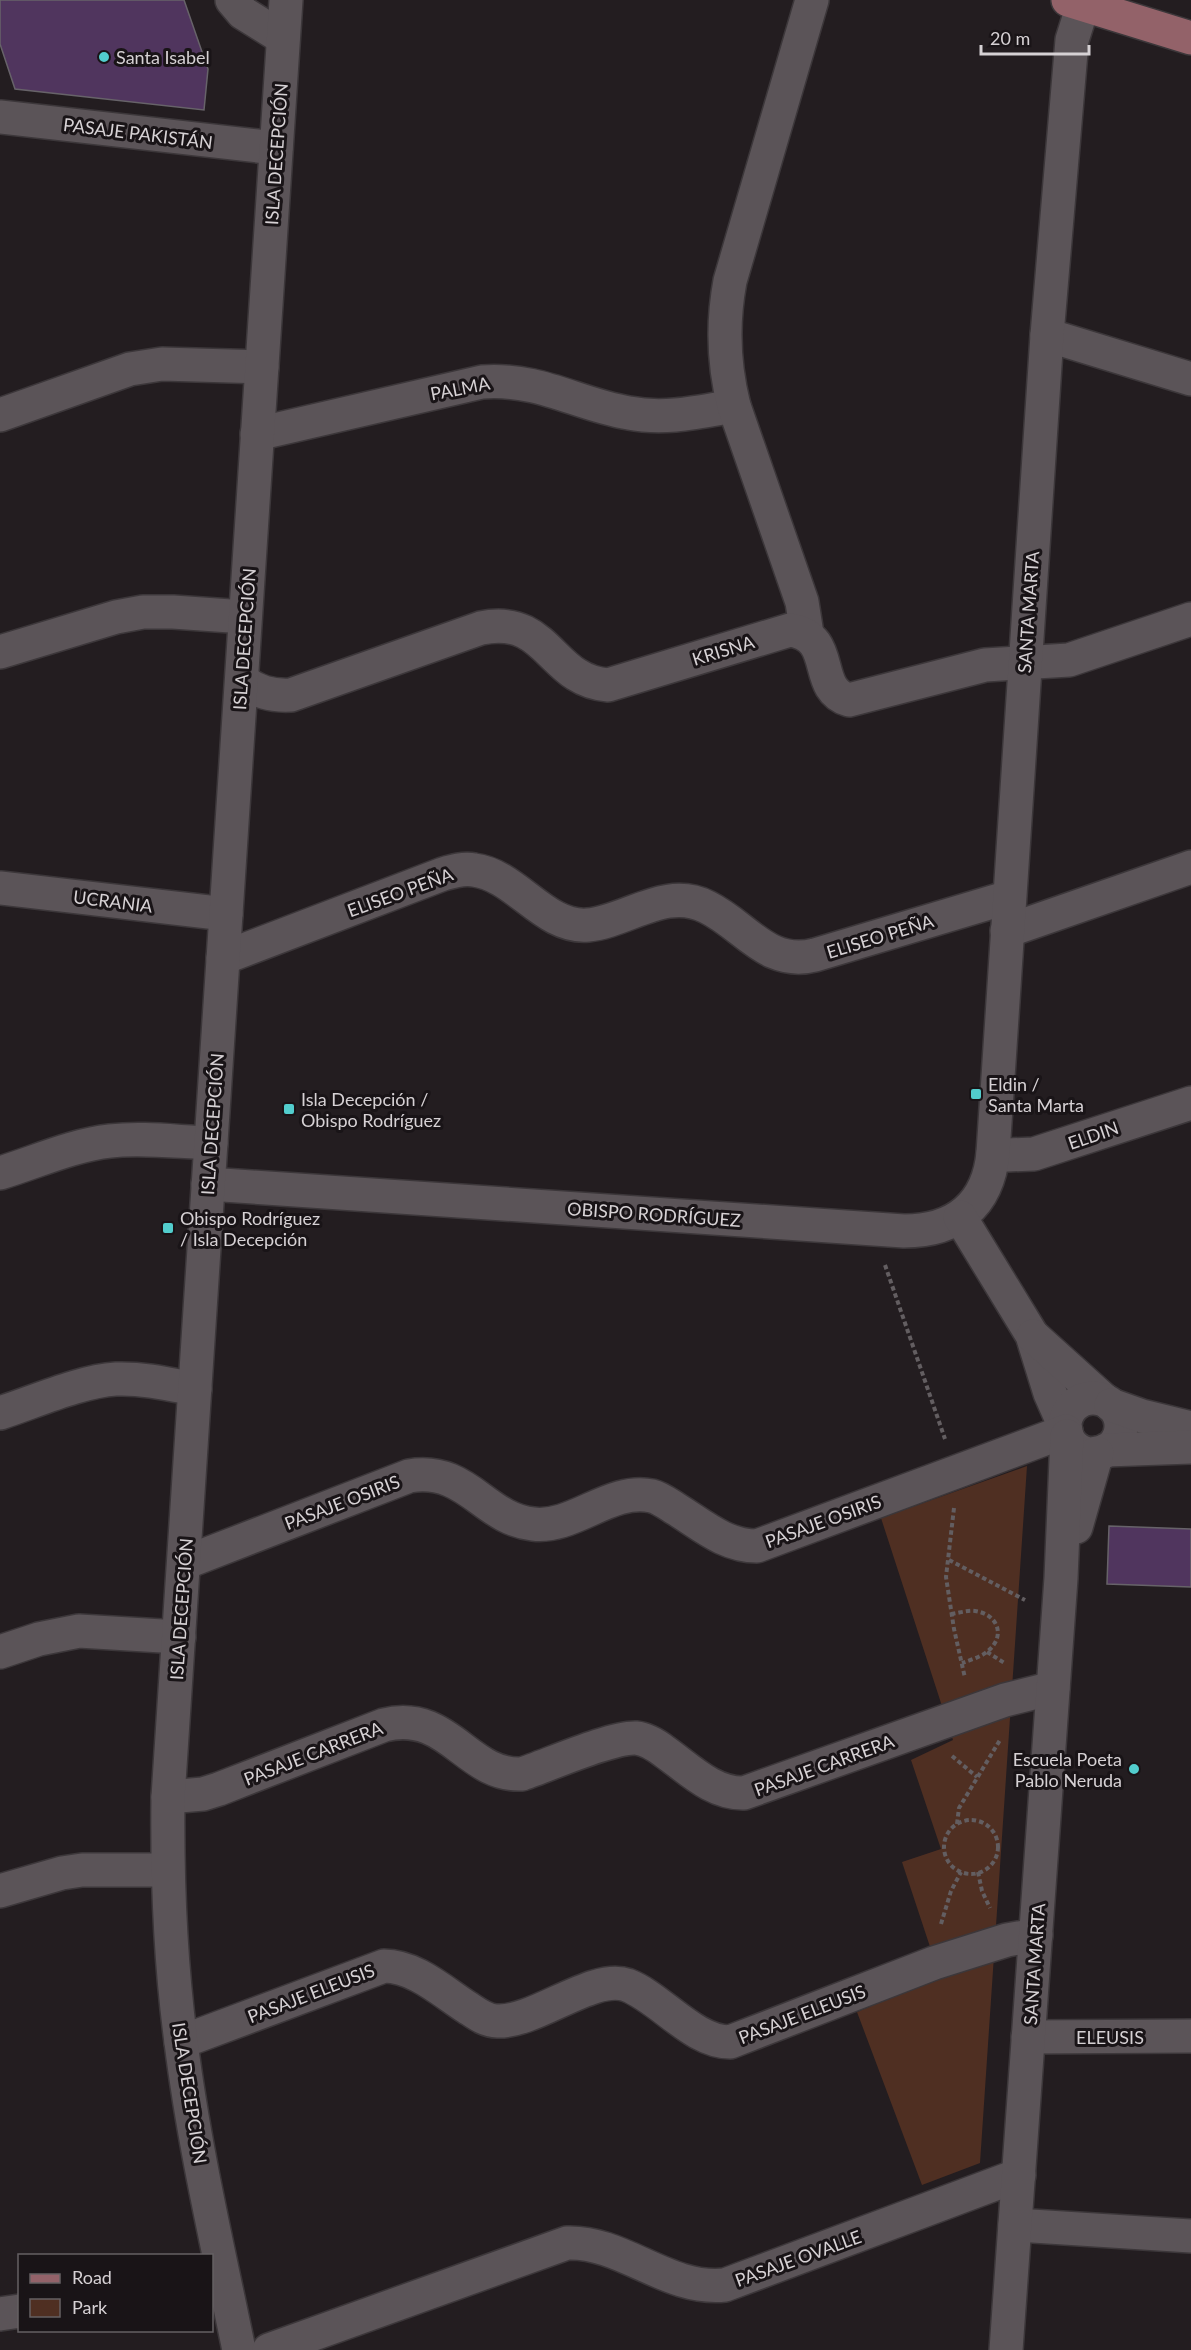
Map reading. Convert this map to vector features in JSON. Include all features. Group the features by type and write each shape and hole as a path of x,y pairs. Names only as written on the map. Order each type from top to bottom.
{"main road":[{"path":"1079,2 1191,38"}],"street":[{"path":"232,0 243,13 283,38"},
{"name":"ISLA DECEPCIÓN","path":"239,2350 218,2283 181,2042 172,1956 167,1870 168,1797 286,0"},
{"path":"812,0 730,280 725,307 724,358 734,406 802,602 807,634 819,649 834,692 849,700 985,665 1069,660 1191,619"},
{"name":"SANTA MARTA","path":"960,1217 974,1204 985,1188 991,1171 993,1153 1047,335 1072,40 1079,2"},
{"name":"PASAJE PAKISTÁN","path":"0,117 276,148"},
{"path":"1047,335 1191,379"},
{"path":"0,415 130,369 146,366 162,364 262,367"},
{"name":"PALMA","path":"257,434 482,382 505,380 540,386 619,411 645,416 678,416 734,406"},
{"path":"0,652 116,617 142,612 245,617"},
{"name":"KRISNA","path":"242,680 252,688 266,693 291,695 495,625 523,630 535,636 582,680 608,685 781,632 790,630 807,634"},
{"path":"1007,931 1191,867"},
{"name":"ELISEO PEÑA","path":"223,958 458,870 473,869 488,873 502,880 559,920 571,923 588,925 660,902 675,900 697,903 718,913 771,951 791,958 815,955 1009,897"},
{"name":"UCRANIA","path":"0,888 226,914"},
{"name":"ELDIN","path":"993,1153 1034,1154 1191,1103"},
{"path":"0,1173 86,1145 109,1141 139,1139 211,1143"},
{"name":"OBISPO RODRÍGUEZ","path":"208,1184 904,1231 933,1228 960,1217"},
{"path":"960,1217 1032,1335 1050,1393 1066,1431 1079,1450 1102,1452 1191,1447"},
{"path":"1032,1335 1117,1412 1121,1429 1113,1445 1102,1452"},
{"path":"0,1413 114,1379 146,1380 195,1389"},
{"path":"1066,1431 1071,1409 1078,1402 1086,1399 1108,1402 1142,1416 1191,1428"},
{"name":"SANTA MARTA","path":"1006,2350 1061,1578 1066,1431"},
{"name":"PASAJE OSIRIS","path":"184,1563 409,1476 422,1474 447,1477 507,1515 520,1522 535,1525 550,1524 627,1496 652,1496 731,1543 744,1546 770,1542 1066,1431"},
{"name":"SANTA MARTA","path":"1061,1578 1102,1452"},
{"path":"0,1652 39,1639 79,1631 179,1637"},
{"name":"PASAJE CARRERA","path":"168,1797 211,1792 384,1725 411,1722 425,1725 495,1770 513,1775 522,1774 619,1740 639,1738 657,1746 716,1788 732,1794 744,1793 1005,1700 1053,1688"},
{"path":"0,1891 62,1873 82,1870 167,1870"},
{"name":"PASAJE ELEUSIS","path":"181,2042 384,1966 406,1969 477,2014 496,2021 520,2016 601,1985 618,1983 637,1990 709,2038 730,2042 933,1963 1007,1940 1036,1935"},
{"name":"ELEUSIS","path":"1029,2037 1191,2036"},
{"name":"PASAJE OVALLE","path":"269,2350 567,2243 603,2248 698,2286 725,2285 1019,2175"},
{"path":"1015,2225 1191,2236"},
{"path":"0,2314 18,2311"}],"path":[{"path":"885,1264 956,1471 953,1530 946,1577 970,1712"},
{"path":"949,1560 1058,1617"},
{"path":"951,1614 976,1611 992,1618 999,1628 998,1639 987,1652 962,1663"},
{"path":"957,1824 975,1820 990,1828 998,1845 993,1863 986,1869 969,1874 961,1872 948,1861 944,1845 946,1837 957,1824 959,1808 976,1777"},
{"path":"933,1963 937,1936 951,1891 961,1872"}],"green space":[{"path":"1027,1466 980,2163 922,2185 857,2012 940,1977 902,1862 941,1849 911,1760 953,1740 881,1518"}],"building":[{"name":"Santa Isabel","path":"0,0 184,0 208,69 204,110 15,89 0,44"},
{"path":"1109,1526 1191,1529 1191,1587 1107,1584"}],"place":[{"name":"Santa Isabel","path":"104,57"},
{"name":"Eldin / Santa Marta","path":"976,1094"},
{"name":"Isla Decepción / Obispo Rodríguez","path":"289,1109"},
{"name":"Obispo Rodríguez / Isla Decepción","path":"168,1228"},
{"name":"Escuela Poeta Pablo Neruda","path":"1134,1769"}]}
